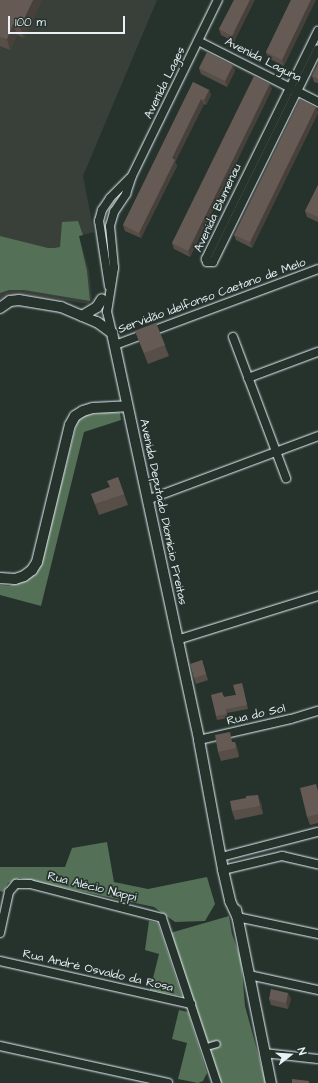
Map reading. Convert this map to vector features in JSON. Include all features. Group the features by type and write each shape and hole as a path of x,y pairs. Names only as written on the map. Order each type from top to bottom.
{"street":[{"name":"Avenida Lages","path":"106,297 114,268 110,226 114,212 126,194 132,176 218,0"},
{"name":"Avenida Blumenau","path":"318,31 294,89 213,262 207,262 206,258 294,89 318,49"},
{"name":"Avenida Laguna","path":"198,41 318,102"},
{"name":"Avenida Lages","path":"112,333 107,312 100,221 102,210 110,198 132,176"},
{"name":"Servidão Idelfonso Caetano de Melo","path":"115,345 318,269"},
{"path":"82,316 97,307 106,297"},
{"path":"0,308 10,302 28,300 61,307 97,322 112,333"},
{"name":"Avenida Deputado Diomício Freitas","path":"112,333 214,814 222,836 223,857 236,898 237,916 264,1053 272,1083"},
{"path":"233,337 286,478"},
{"path":"248,378 318,352"},
{"path":"0,578 15,580 24,576 37,562 70,425 75,416 82,411 93,408 127,406"},
{"path":"147,500 318,436"},
{"path":"177,640 318,596"},
{"name":"Rua do Sol","path":"199,740 291,719 318,711"},
{"path":"223,857 318,832"},
{"path":"279,843 282,856"},
{"path":"226,869 282,856 318,864"},
{"name":"Rua Alécio Nappi","path":"0,934 9,892 16,884 30,884 162,918 191,1004"},
{"path":"237,916 318,934"},
{"name":"Rua André Osvaldo da Rosa","path":"0,961 191,1004"},
{"path":"249,975 318,990"},
{"path":"191,1004 217,1083"},
{"path":"210,1046 217,1044"},
{"path":"0,1046 168,1083"},
{"path":"264,1053 318,1059"}],"shaded area":[{"path":"0,0 157,0 83,176 94,232 79,236 89,271 92,299 89,304 21,294 0,299"}],"green space":[{"path":"78,221 83,235 79,236 87,271 90,301 24,290 9,290 0,293 0,236 48,248 60,247 62,222"},
{"path":"112,412 120,413 121,420 84,432 41,606 0,595 0,585 9,586 24,581 41,564 77,422 85,415"},
{"path":"107,842 114,882 148,889 207,877 215,904 205,921 175,922 154,907 19,878 8,883 3,892 0,891 0,867 65,867 72,848"},
{"path":"229,916 232,934 241,959 245,1006 266,1083 220,1083 170,933"},
{"path":"149,921 158,923 182,996 150,990 159,954 145,950"},
{"path":"179,1010 188,1012 207,1073 203,1081 198,1083 178,1079 187,1043 172,1039"}],"building":[{"path":"0,0 33,0 20,27 13,24 7,39 0,37"},
{"path":"234,0 250,0 232,36 219,29"},
{"path":"291,0 311,0 282,60 266,52"},
{"path":"207,52 233,65 225,81 199,68"},
{"path":"318,64 318,79 312,76"},
{"path":"254,76 270,84 188,251 172,243"},
{"path":"193,82 209,90 204,100 201,99 172,158 175,160 139,233 123,225"},
{"path":"300,99 316,107 250,242 234,235"},
{"path":"318,185 318,217 305,211"},
{"path":"156,323 165,345 144,353 135,331"},
{"path":"118,477 124,494 95,504 91,494 110,487 107,481"},
{"path":"202,660 206,674 194,678 190,664"},
{"path":"242,683 247,705 226,709 226,714 216,716 211,695 222,692 224,697 236,695 233,685"},
{"path":"230,732 232,742 235,742 236,748 218,752 215,735"},
{"path":"316,784 318,791 318,814 307,817 300,788"},
{"path":"258,795 260,806 232,811 230,801 246,798 246,796"},
{"path":"271,989 288,993 286,1003 269,999"},
{"path":"292,1079 309,1081 309,1083 292,1083"}]}
